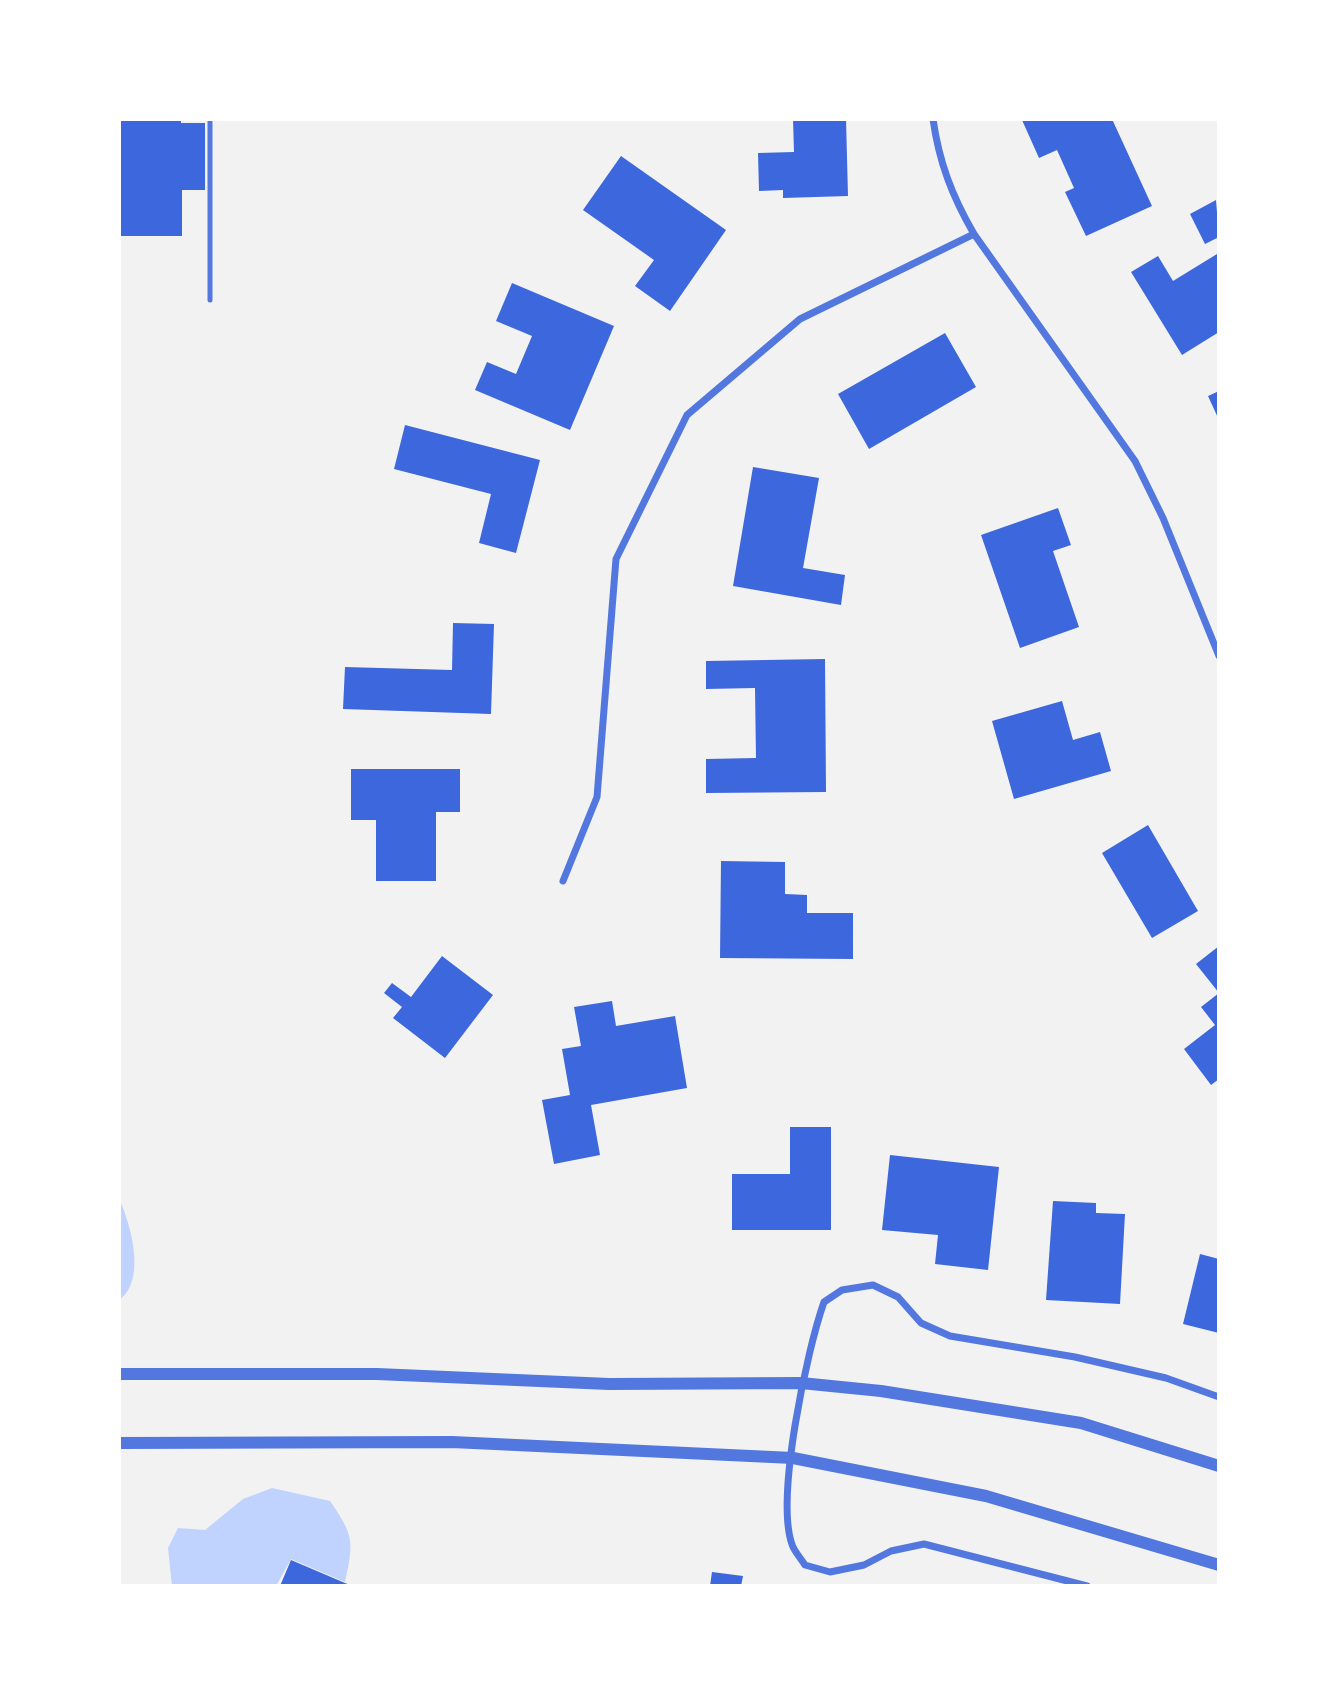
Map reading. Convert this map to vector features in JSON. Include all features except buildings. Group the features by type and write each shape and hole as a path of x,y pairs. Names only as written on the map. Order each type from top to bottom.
{"street":[{"path":"933,119 937,154 953,197 974,234 1135,461 1163,518 1219,656"},
{"path":"563,881 597,797 616,559 687,415 800,319 974,234"},
{"path":"1087,1586 924,1544 891,1550 864,1564 830,1572 805,1565 792,1545 787,1503 801,1382 824,1302 842,1290 873,1285 898,1297 921,1323 950,1336 1074,1357 1166,1378 1219,1397"},
{"path":"119,1374 377,1374 609,1384 801,1382 881,1391 1082,1423 1219,1466"},
{"path":"119,1443 452,1442 793,1458 986,1496 1219,1565"}],"lane":[{"path":"210,119 210,300"}],"water":[{"path":"119,1199 132,1237 134,1266 128,1291 119,1300"},
{"path":"272,1488 330,1501 344,1523 350,1539 345,1582 291,1559 276,1586 172,1586 168,1548 178,1528 205,1530 243,1499"}]}
